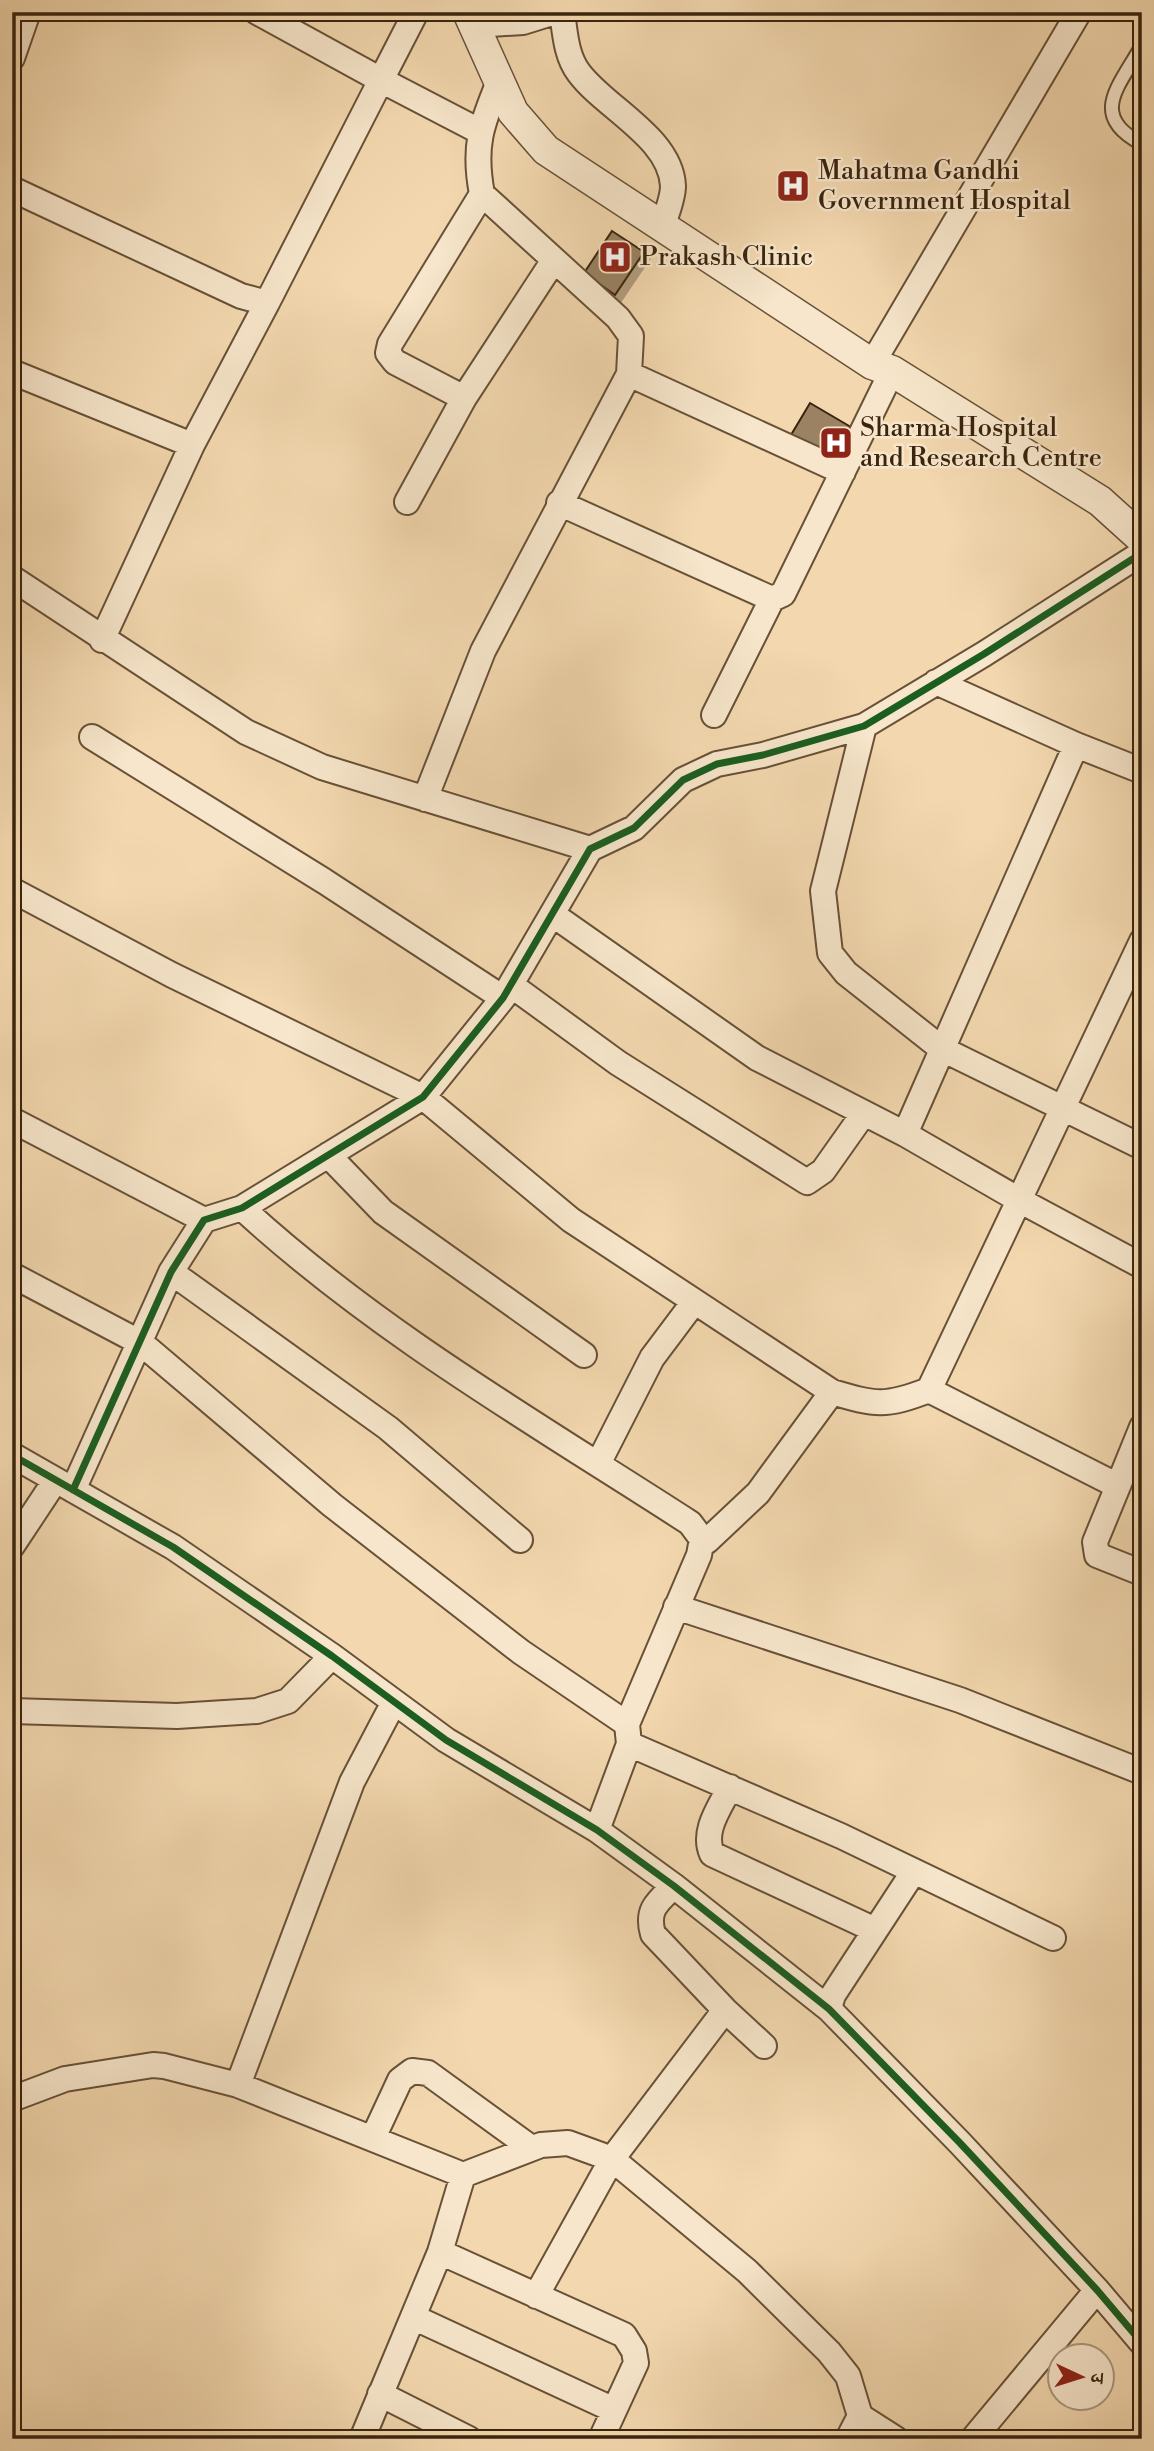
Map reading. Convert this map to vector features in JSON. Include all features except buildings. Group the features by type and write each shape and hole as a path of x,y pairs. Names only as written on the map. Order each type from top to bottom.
{"street":[{"path":"12,58 28,12"},
{"path":"257,12 479,131"},
{"path":"102,640 191,445 416,12"},
{"path":"555,12 523,22 472,19 513,112 546,150 882,368 1100,502 1142,539"},
{"path":"562,12 570,58 579,74 660,151 671,168 673,189 663,227"},
{"path":"714,715 772,599 783,594 843,472 882,368 1079,12"},
{"path":"425,799 482,651 629,374 631,336 618,318 482,194 476,166 479,131 499,82"},
{"path":"12,189 241,296 267,303"},
{"path":"464,398 395,362 388,353 390,344 482,194"},
{"path":"407,502 464,398 554,260"},
{"path":"12,372 191,445"},
{"path":"629,374 843,472"},
{"path":"559,503 772,599"},
{"path":"12,1546 64,1485 141,1343 171,1272 204,1220 242,1208 423,1097 507,991 590,849 634,828 683,780 717,764 763,755 864,726 1142,553"},
{"path":"12,578 102,640 246,732 322,767 590,849"},
{"path":"936,682 1076,745 1142,771"},
{"path":"864,726 823,891 830,953 846,973 942,1049 1063,1111 1142,1147"},
{"path":"92,737 507,991 807,1182 824,1171 864,1112"},
{"path":"905,1134 1076,745"},
{"path":"12,890 172,975 423,1097 571,1220 832,1392 873,1404 896,1403 929,1390 1021,1201 1142,941"},
{"path":"552,914 757,1058 905,1134 1142,1266"},
{"path":"12,1120 204,1220"},
{"path":"328,1155 383,1212 584,1355"},
{"path":"242,1208 300,1261 388,1327 690,1523 702,1539 707,1541 758,1493 832,1392"},
{"path":"171,1272 388,1428 520,1540"},
{"path":"12,1275 141,1343 332,1505 628,1734 730,1787 915,1871 1053,1938"},
{"path":"598,1464 652,1358 694,1302"},
{"path":"929,1390 1118,1486"},
{"path":"1142,1427 1095,1542 1097,1555 1142,1573"},
{"path":"12,1455 163,1541 332,1656 446,1740 597,1830 674,1886 829,2009 896,2075 1097,2290 1142,2343"},
{"path":"597,1830 628,1734 676,1607 699,1555 702,1539"},
{"path":"676,1607 961,1700 1142,1772"},
{"path":"12,1711 177,1717 257,1711 288,1702 332,1656"},
{"path":"238,2085 352,1782 394,1702"},
{"path":"730,1787 706,1841 712,1854 875,1930"},
{"path":"829,2009 833,1995 915,1871"},
{"path":"674,1886 650,1909 649,1921 653,1934 725,2010 764,2046"},
{"path":"536,2296 612,2159 725,2010"},
{"path":"12,2099 65,2079 164,2066 238,2085 463,2175 530,2147 568,2143 612,2159 747,2271 829,2352 848,2376 860,2416 896,2439"},
{"path":"373,2138 400,2080 412,2071 428,2073 530,2147"},
{"path":"362,2439 440,2252 463,2175"},
{"path":"440,2252 624,2335 634,2351 636,2363 601,2439"},
{"path":"973,2439 1097,2290"},
{"path":"412,2317 614,2410"},
{"path":"380,2394 469,2439"},
{"path":"848,2439 860,2416"}],"lane":[{"path":"1142,45 1111,102 1111,116 1121,133 1142,144"}],"cycle path":[{"path":"73,1490 171,1272 204,1220 242,1208 423,1097 503,998 590,849 634,828 683,780 717,764 763,755 864,726 984,654 1142,553"},
{"path":"12,1455 173,1547 332,1656 446,1740 597,1830 674,1886 829,2009 960,2143 1097,2290 1142,2343"}],"place":[{"name":"Mahatma Gandhi Government Hospital","path":"793,186"},
{"name":"Prakash Clinic","path":"615,257"},
{"name":"Sharma Hospital and Research Centre","path":"836,443"}]}
